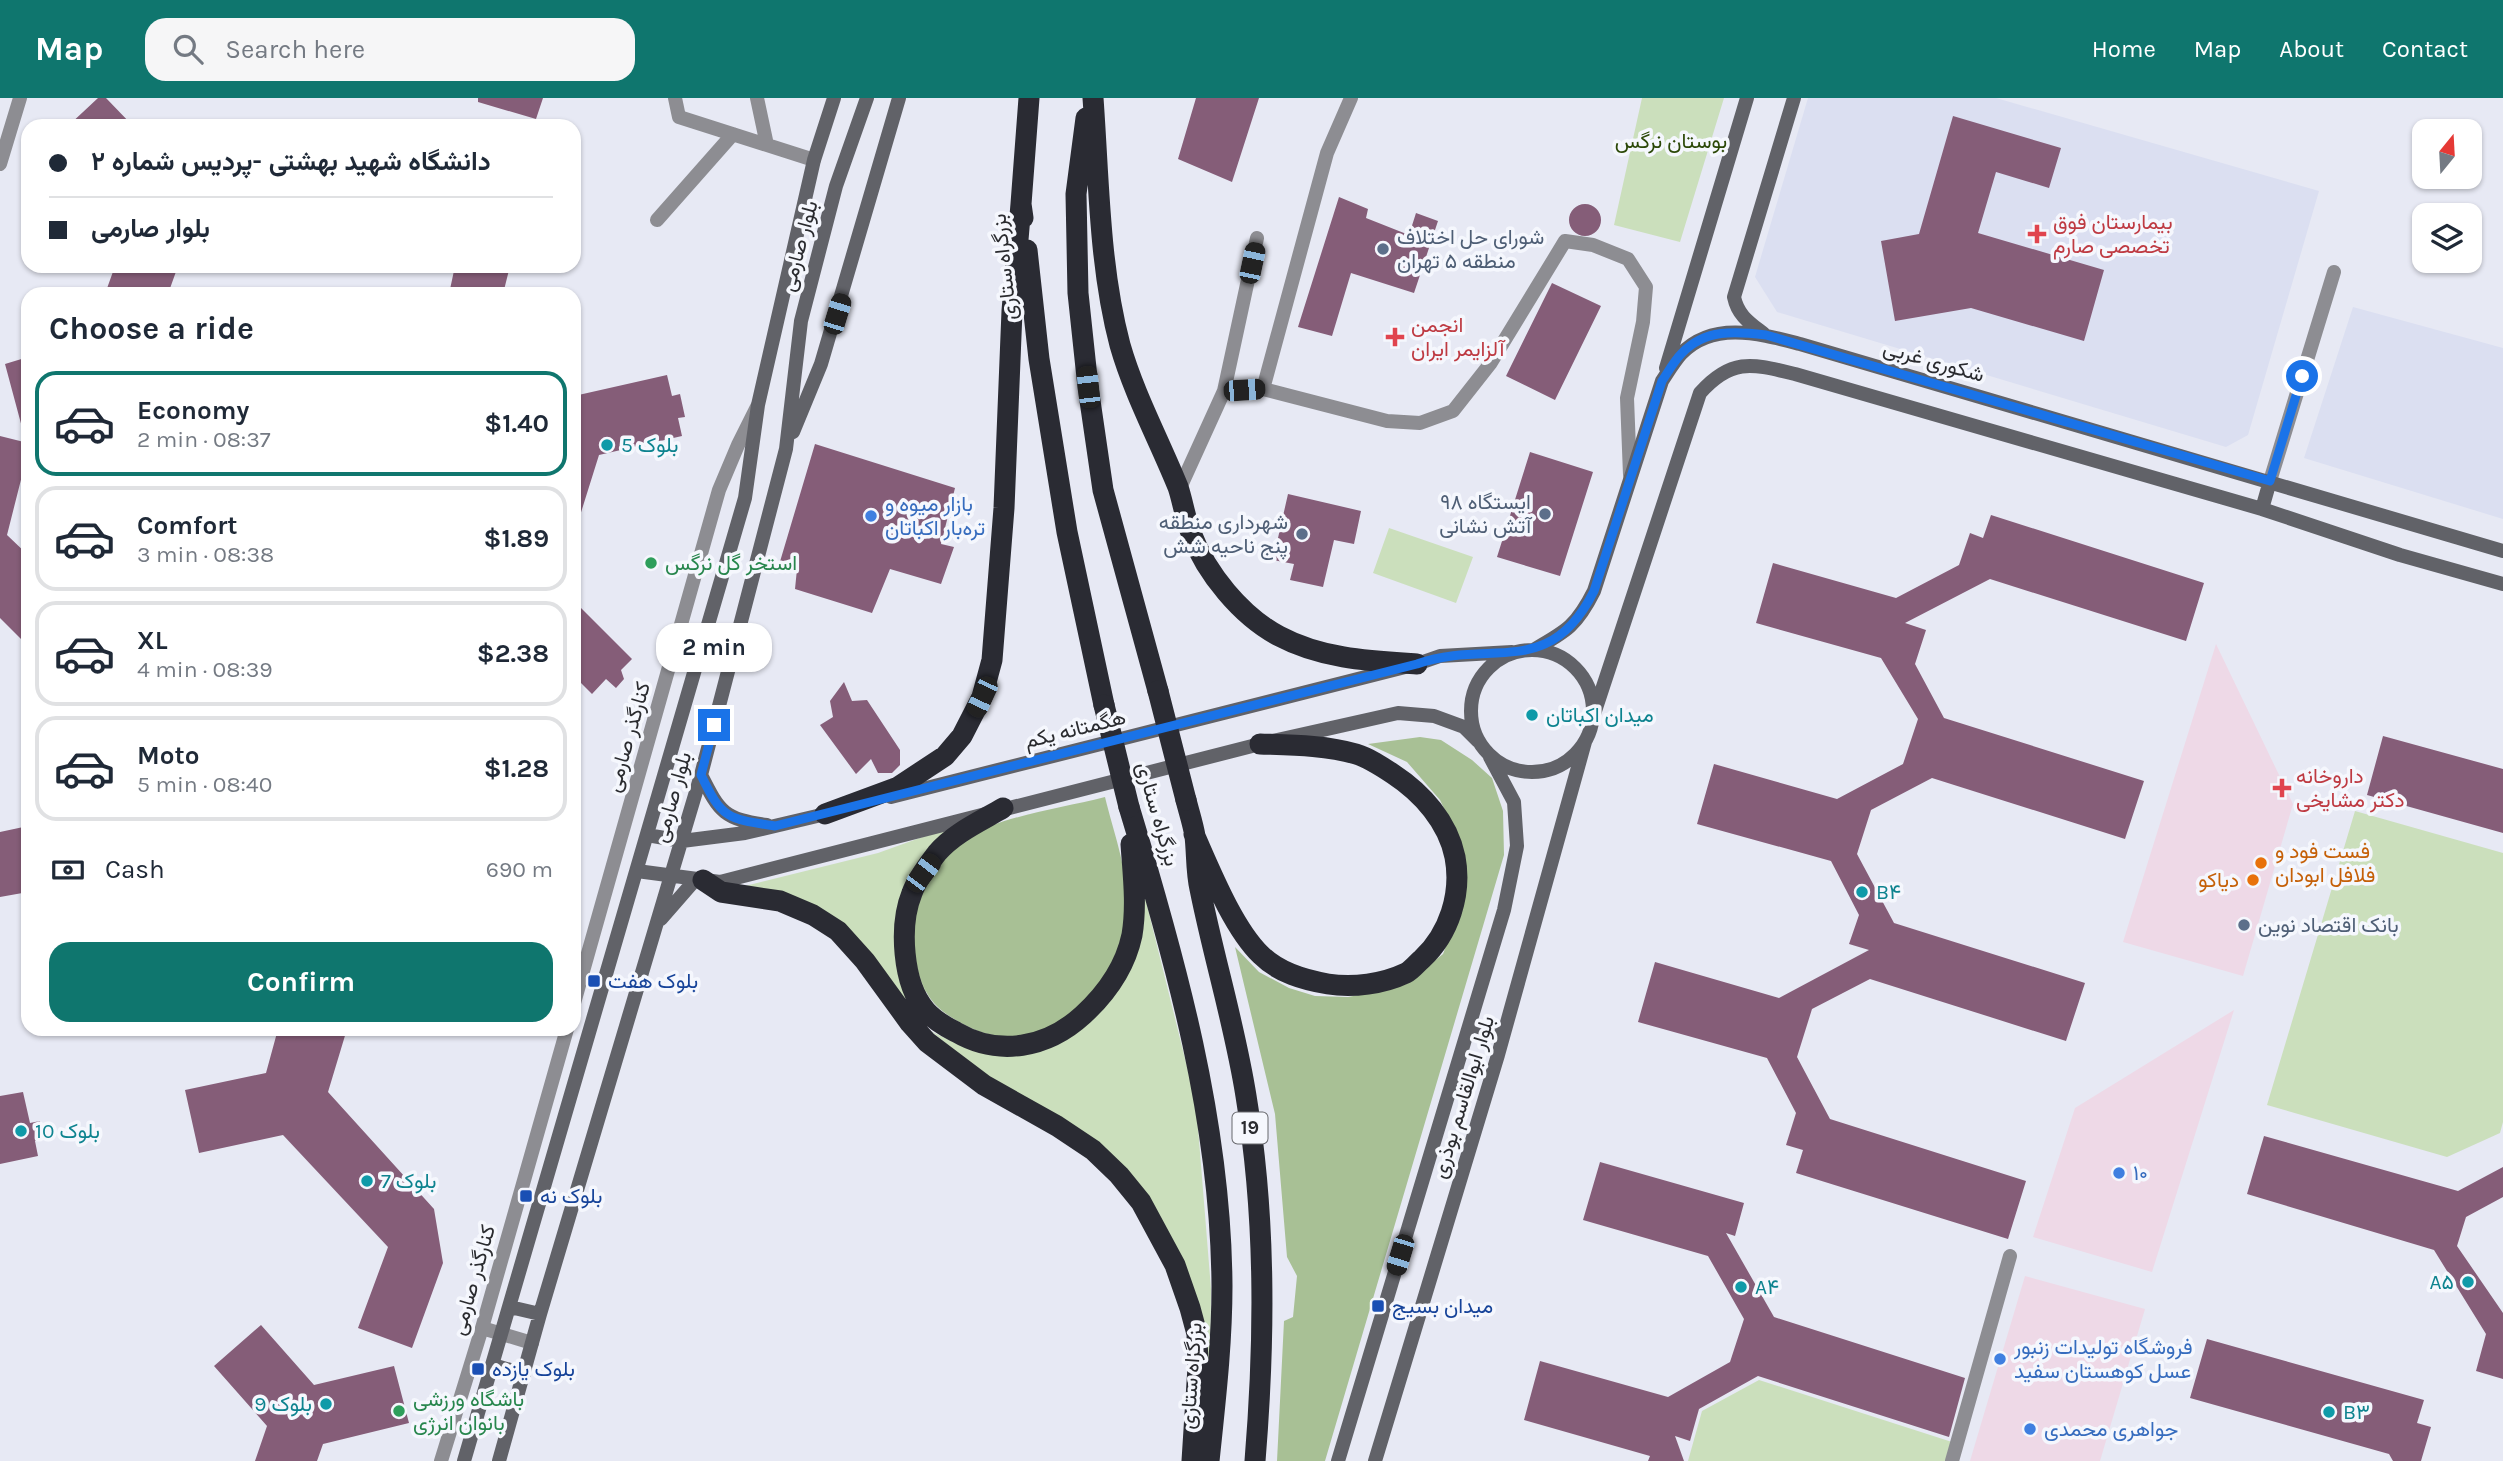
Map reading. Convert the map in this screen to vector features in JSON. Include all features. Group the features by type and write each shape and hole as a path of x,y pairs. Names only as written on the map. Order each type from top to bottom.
{"highway":[{"name":"بزرگراه ستاری","path":"1029,98 1021,204 1040,359 1067,532 1104,705 1129,807 1167,931 1207,1116 1222,1285 1219,1371 1209,1461"},
{"name":"بزرگراه ستاری","path":"1091,98 1076,194 1078,293 1088,387 1103,490 1195,834 1199,887 1232,1024 1246,1097 1257,1181 1263,1291 1261,1384 1255,1461"},
{"path":"1091,98 1108,280 1121,346 1147,419 1179,490 1191,534 1223,590 1248,614 1278,636 1322,653 1360,661 1417,664"},
{"path":"825,814 898,788 945,756 961,736 982,697 992,660 1004,508 1012,311 1021,204"},
{"path":"1195,834 1215,880 1242,929 1261,956 1299,979 1339,986 1375,983 1408,972 1434,948 1449,922 1457,888 1455,857 1445,831 1427,802 1406,782 1375,762 1355,754 1260,744"},
{"path":"1003,808 954,838 939,851 923,873 911,894 905,922 905,945 908,970 915,992 925,1010 943,1025 967,1039 993,1047 1013,1048 1032,1044 1077,1020 1105,992 1124,961 1135,912 1129,807"},
{"path":"699,880 721,892 780,901 813,915 838,930 865,961 910,1023 928,1042 984,1085 1057,1126 1093,1150 1119,1175 1140,1202 1175,1265 1194,1321 1198,1367 1192,1461"}],"street":[{"path":"0,164 20,98"},
{"path":"675,98 679,117 814,160"},
{"path":"757,98 767,145"},
{"name":"بلوار صارمی","path":"464,1461 745,498 758,405 814,160 834,98"},
{"name":"بلوار صارمی","path":"499,1461 540,1314 701,775 786,449 801,321 836,186 867,98"},
{"path":"786,449 821,364 900,98"},
{"path":"1263,388 1327,153 1351,98"},
{"path":"1662,381 1747,98"},
{"path":"1766,335 1744,318 1736,308 1734,297 1794,98"},
{"path":"657,220 733,134"},
{"path":"1179,490 1224,391 1257,238"},
{"path":"1224,391 1263,388 1387,421 1420,423 1453,411 1490,364 1565,241 1593,245 1628,259 1646,287 1643,322 1627,398 1630,475"},
{"path":"2262,509 2334,271"},
{"name":"شکوری غربی","path":"1535,649 1568,631 1583,614 1594,591 1662,381 1682,353 1706,336 1734,331 1766,335 2503,551"},
{"path":"637,870 720,882 1003,808 1260,744 1398,713 1434,716 1464,727 1490,757 1514,770 1541,772 1567,762 1585,743 1700,393 1714,378 1733,367 1755,364 1795,373 2262,509 2400,555 2503,584"},
{"name":"کنارگذر صارمی","path":"581,978 719,490 758,405"},
{"path":"1478,741 1471,721 1471,699 1479,679 1493,663 1512,652 1535,649 1559,655 1578,670 1590,690 1594,714"},
{"name":"هگمتانه یکم","path":"647,835 682,841 745,833 1440,656 1512,652"},
{"name":"بلوار ابوالقاسم بوذری","path":"1375,1461 1503,1035 1585,743"},
{"name":"بلوار ابوالقاسم بوذری","path":"1338,1461 1504,910 1517,846 1514,802 1490,757"},
{"path":"701,775 715,804 730,817 775,826"},
{"path":"658,923 699,880"},
{"path":"1470,1024 1503,1035"},
{"name":"کنارگذر صارمی","path":"441,1461 482,1328 565,1036"},
{"path":"1952,1461 2010,1256"},
{"path":"510,1307 540,1314"},
{"path":"482,1328 532,1343"},
{"path":"493,1365 524,1374"}],"shaded area":[{"name":"بیمارستان فوق تخصصی صارم","path":"1808,98 1996,98 2319,191 2248,435 2226,447 1777,312 1755,277"},
{"path":"2353,307 2503,348 2503,519 2304,458"},
{"path":"2216,644 2293,804 2243,976 2123,942"},
{"name":"۱۰","path":"2234,1010 2152,1272 2033,1237 2075,1108"},
{"path":"2025,1276 2145,1309 2100,1461 1970,1461"}],"green space":[{"name":"بوستان نرگس","path":"1642,98 1724,98 1680,242 1614,225"},
{"path":"1389,528 1473,557 1456,603 1373,573"},
{"path":"1420,737 1441,740 1472,760 1492,778 1503,811 1504,855 1325,1461 1277,1461 1284,1321 1293,1317 1297,1276 1287,1257 1275,1114 1235,947 1259,972 1289,988 1315,996 1348,997 1385,990 1414,977 1443,954 1456,920 1452,825 1440,800 1407,762 1368,744"},
{"path":"1105,797 1124,871 1126,917 1119,945 1107,971 1090,995 1070,1014 1046,1028 1020,1036 993,1035 965,1025 946,1014 933,1002 920,978 912,935 918,904 942,859 955,844 996,824"},
{"path":"2355,811 2503,853 2503,1122 2500,1133 2447,1157 2267,1105"},
{"path":"967,821 919,1021 867,953 741,887 878,853"},
{"path":"1141,881 1196,1103 1211,1289 1210,1388 1205,1354 1137,1190 994,1084 931,1031 957,1044 993,1055 1035,1053"},
{"path":"1759,1380 1952,1442 1946,1461 1688,1461 1702,1411"}],"building":[{"path":"98,98 106,98 126,119 76,119"},
{"path":"478,98 543,98 536,119 478,102"},
{"path":"1196,98 1259,98 1232,182 1178,159"},
{"path":"1953,116 2061,148 2049,188 1996,172 1978,233 2104,270 2084,341 1971,308 1895,321 1881,241 1919,234"},
{"path":"1339,197 1368,209 1366,218 1409,235 1416,213 1438,221 1414,293 1351,273 1332,336 1298,327"},
{"path":"1585,204 1597,208 1601,220 1597,232 1585,236 1573,232 1569,220 1573,208"},
{"path":"112,273 176,273 170,287 108,287"},
{"path":"454,273 508,273 505,287 450,287"},
{"path":"1552,283 1601,306 1555,400 1506,376"},
{"path":"21,359 21,424 5,364"},
{"name":"بلوک 5","path":"667,375 672,396 680,394 685,417 678,418 682,436 599,455 581,512 581,394"},
{"path":"0,436 21,441 21,480 7,535 21,548 21,639 0,618"},
{"name":"بازار میوه و تره‌بار اکباتان","path":"815,444 955,488 941,544 954,547 941,584 890,569 872,613 795,589 797,569 779,565"},
{"name":"ایستگاه ۹۸ آتش نشانی","path":"1530,452 1593,472 1560,576 1497,557"},
{"path":"1288,494 1361,511 1354,544 1334,540 1323,587 1290,580 1294,564 1273,560"},
{"name":"B۴","path":"1991,515 2204,583 2186,641 1990,579 1905,623 1926,630 1915,664 1944,718 2144,781 2125,839 1932,778 1871,810 1857,854 1894,923 2085,983 2066,1041 1870,979 1812,1009 1797,1057 1830,1119 2026,1181 2008,1239 1796,1173 1803,1150 1786,1145 1796,1113 1767,1058 1638,1022 1655,962 1779,998 1869,950 1849,944 1859,915 1831,861 1697,824 1714,764 1837,799 1903,764 1918,719 1881,658 1756,623 1773,563 1896,598 1959,565 1970,533 1983,538"},
{"path":"581,608 632,659 621,670 624,679 616,688 606,679 592,694 581,683"},
{"path":"844,682 852,701 867,700 900,750 900,765 892,773 878,773 871,759 856,774 820,725 833,717 830,701"},
{"path":"2383,736 2503,769 2503,833 2367,795"},
{"path":"21,828 21,893 0,897 0,832"},
{"name":"بلوک 7","path":"276,1036 345,1036 328,1092 434,1209 443,1263 412,1348 358,1328 388,1247 283,1135 199,1153 185,1090 266,1073"},
{"name":"بلوک 10","path":"23,1092 30,1123 40,1121 43,1139 35,1141 38,1156 0,1164 0,1096"},
{"name":"A۵","path":"2264,1136 2458,1191 2503,1167 2503,1197 2466,1217 2457,1246 2503,1313 2503,1379 2476,1371 2486,1334 2434,1250 2247,1194"},
{"name":"A۴","path":"1600,1162 1744,1203 1735,1236 1726,1233 1774,1317 1965,1378 1949,1437 1758,1376 1699,1409 1690,1441 1675,1436 1684,1461 1648,1461 1650,1456 1524,1420 1540,1361 1668,1397 1730,1362 1744,1319 1708,1256 1583,1220"},
{"name":"بلوک 9","path":"261,1325 314,1385 394,1366 409,1423 323,1444 317,1461 255,1461 267,1426 214,1366"},
{"name":"B۳","path":"2207,1339 2424,1400 2417,1423 2431,1427 2421,1461 2393,1461 2389,1454 2190,1398"}],"place":[{"name":"بیمارستان فوق تخصصی صارم","path":"2037,234"},
{"name":"شورای حل اختلاف منطقه ۵ تهران","path":"1383,249"},
{"name":"انجمن آلزایمر ایران","path":"1395,337"},
{"name":"بلوک 5","path":"607,445"},
{"name":"ایستگاه ۹۸ آتش نشانی","path":"1545,514"},
{"name":"بازار میوه و تره‌بار اکباتان","path":"871,516"},
{"name":"شهرداری منطقه پنج ناحیه شش","path":"1302,534"},
{"name":"استخر گل نرگس","path":"651,563"},
{"name":"میدان اکباتان","path":"1532,715"},
{"name":"داروخانه دکتر مشایخی","path":"2282,788"},
{"name":"فست فود و فلافل ابودان","path":"2261,863"},
{"name":"دیاکو","path":"2253,880"},
{"name":"B۴","path":"1862,892"},
{"name":"بانک اقتصاد نوین","path":"2244,925"},
{"name":"بلوک هفت","path":"594,981"},
{"name":"بلوک 10","path":"21,1131"},
{"name":"۱۰","path":"2119,1173"},
{"name":"بلوک 7","path":"367,1181"},
{"name":"بلوک نه","path":"526,1196"},
{"name":"A۵","path":"2468,1282"},
{"name":"A۴","path":"1741,1287"},
{"name":"میدان بسیج","path":"1378,1306"},
{"name":"فروشگاه تولیدات زنبور عسل کوهستان سفید","path":"2000,1359"},
{"name":"بلوک یازده","path":"478,1369"},
{"name":"بلوک 9","path":"326,1404"},
{"name":"باشگاه ورزشی بانوان انرژی","path":"399,1411"},
{"name":"B۳","path":"2329,1412"},
{"name":"جواهری محمدی","path":"2030,1429"}],"route":[{"path":"714,725 701,775 715,804 730,817 775,826 1440,656 1535,649 1568,631 1583,614 1594,591 1662,381 1682,353 1706,336 1734,331 1766,335 2270,481 2302,376"}]}
